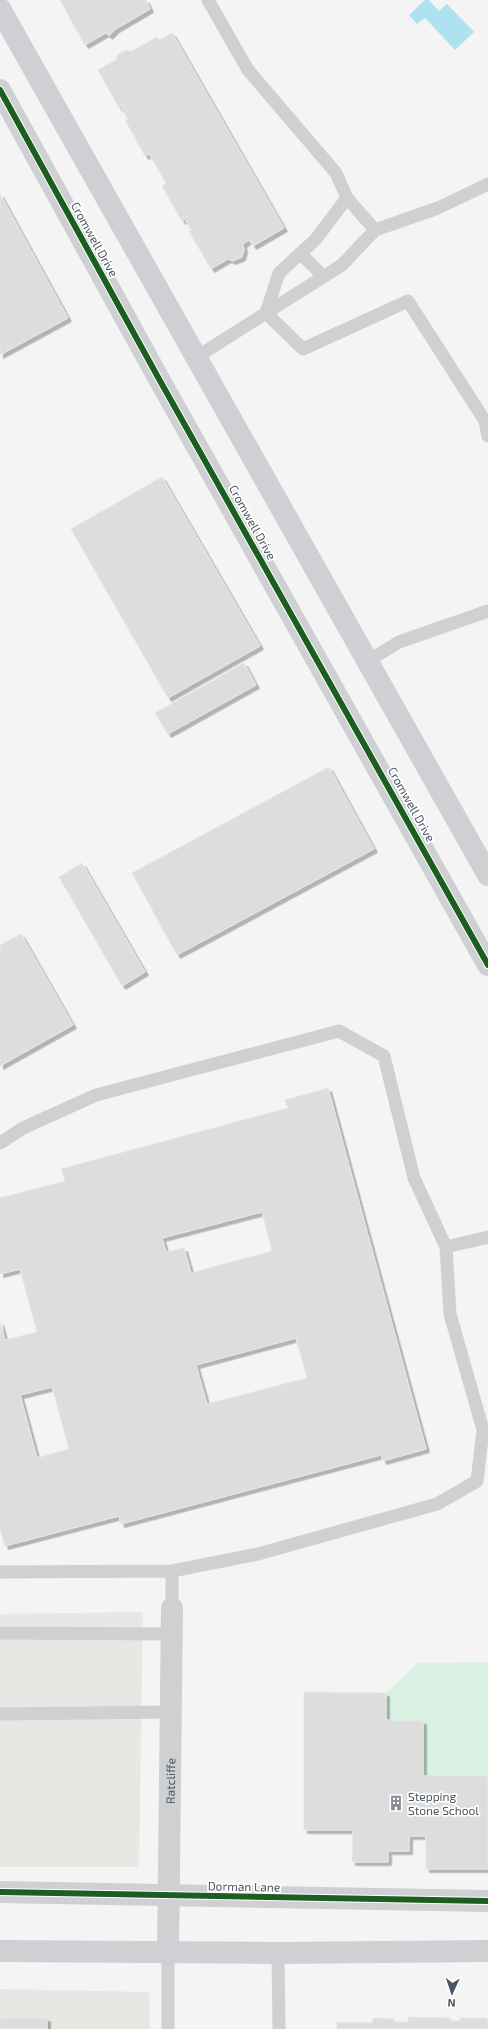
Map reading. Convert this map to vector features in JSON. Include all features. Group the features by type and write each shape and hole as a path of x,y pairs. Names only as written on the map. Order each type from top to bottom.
{"street":[{"path":"0,10 488,875"},
{"name":"Cromwell Drive","path":"0,90 163,386 488,965"},
{"name":"Ratcliffe","path":"168,1953 172,1608"},
{"name":"Dorman Lane","path":"0,1892 488,1901"},
{"path":"0,1951 278,1953 488,1950"}],"lane":[{"path":"208,0 248,70 336,173 347,198 376,230"},
{"path":"195,358 342,265 376,230 438,208 488,184"},
{"path":"266,313 279,273 315,240 347,198"},
{"path":"300,253 324,277"},
{"path":"266,313 303,349 408,301 486,420 488,436"},
{"path":"368,661 399,642 488,610"},
{"path":"0,1143 23,1128 96,1095 339,1031 384,1056 414,1178 446,1247 450,1314 483,1430 477,1481 437,1504 258,1554 172,1571 0,1572"},
{"path":"446,1247 488,1236"},
{"path":"172,1571 172,1608"},
{"path":"0,1634 172,1634"},
{"path":"0,1714 171,1712"},
{"path":"168,1953 168,2029"},
{"path":"278,1953 279,2029"}],"shaded area":[{"path":"143,1612 139,1867 0,1867 0,1614"},
{"path":"0,1989 149,1992 150,2029 0,2029"}],"green space":[{"path":"488,1662 488,1776 423,1776 423,1721 386,1720 386,1693 418,1663"}],"water":[{"path":"425,0 429,0 439,11 447,4 474,32 455,50 425,18 417,24 409,15"}],"building":[{"path":"60,0 146,0 150,9 116,29 109,36 106,33 85,45"},
{"path":"172,33 284,228 253,246 249,240 243,244 244,250 242,257 233,261 228,259 211,269 189,231 191,230 185,219 182,221 162,186 166,183 149,154 145,156 125,120 128,119 122,109 124,105 119,108 98,70 116,60 117,55 127,50 130,52 157,37 159,40"},
{"path":"0,194 68,318 0,355"},
{"path":"162,477 260,646 168,698 71,529"},
{"path":"244,663 256,685 168,734 155,713"},
{"path":"329,767 374,849 177,955 132,873"},
{"path":"82,863 145,972 122,986 59,877"},
{"path":"21,934 73,1025 0,1066 0,945"},
{"path":"328,1088 426,1449 383,1461 381,1455 121,1524 119,1516 5,1546 0,1528 0,1322 5,1340 37,1332 20,1269 0,1274 0,1198 65,1181 61,1169 288,1108 285,1100","holes":["262,1212 272,1251 191,1273 184,1248 166,1252 162,1238","296,1338 307,1378 207,1404 196,1365","52,1387 69,1449 37,1458 20,1395"]},
{"name":"Stepping Stone School","path":"304,1692 386,1693 386,1720 423,1721 423,1776 488,1776 488,1869 426,1869 426,1836 409,1836 409,1851 388,1851 388,1862 352,1862 353,1830 304,1830"},
{"path":"408,2017 450,2018 450,2021 460,2021 460,2018 487,2018 488,2029 337,2029 337,2022 371,2023 374,2018 394,2019 394,2022 408,2022"},
{"path":"0,2018 47,2018 47,2029 0,2029"}],"cycle path":[{"path":"0,90 159,379 488,965"},
{"path":"0,1892 488,1901"}],"place":[{"name":"Stepping Stone School","path":"396,1803"}]}
